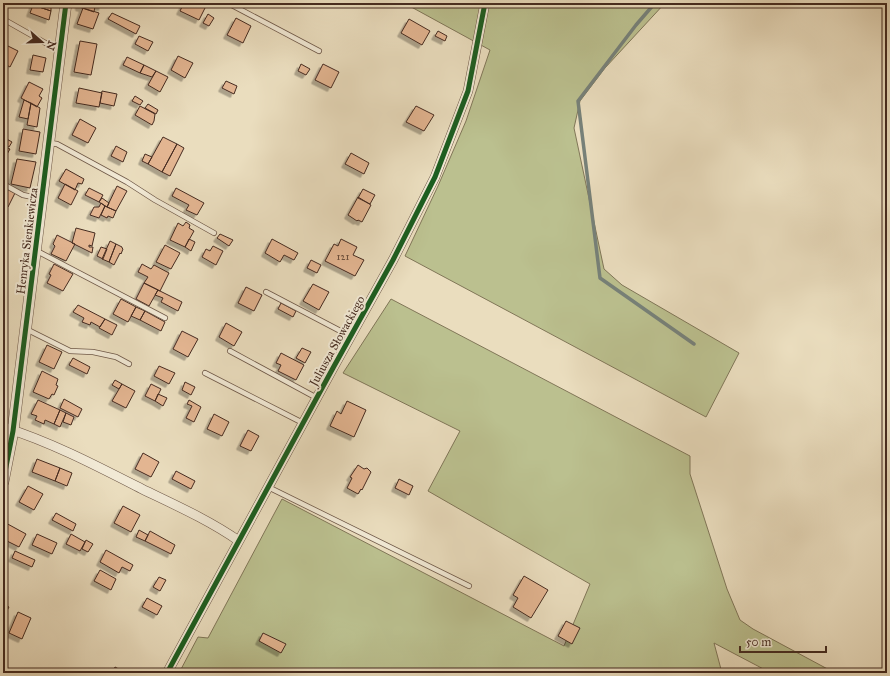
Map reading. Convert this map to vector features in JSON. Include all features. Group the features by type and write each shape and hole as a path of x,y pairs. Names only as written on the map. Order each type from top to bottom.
{"street":[{"name":"Henryka Sienkiewicza","path":"3,482 8,429 26,329 66,3"},
{"name":"Juliusza Słowackiego","path":"167,673 316,398 393,260 435,177 468,91 485,3"},
{"path":"8,429 31,436 108,471 199,517 239,541"}],"lane":[{"path":"228,3 319,51"},
{"path":"3,19 49,45 61,46"},
{"path":"48,143 57,144 127,182 155,200 214,233"},
{"path":"3,184 23,194 42,199"},
{"path":"36,250 165,318"},
{"path":"266,292 350,336"},
{"path":"26,329 70,351 93,352 116,357 129,364"},
{"path":"230,351 316,398"},
{"path":"205,374 303,423"},
{"path":"268,487 469,586"}],"green space":[{"path":"404,3 665,3 605,68 580,101 574,128 604,269 622,285 739,353 706,417 405,256 438,186 466,121 490,50"},
{"path":"391,299 690,456 690,474 727,589 740,620 753,629 835,673 771,673 714,643 722,673 179,673 198,637 208,638 282,499 564,646 590,584 428,491 460,431 343,373"}],"building":[{"path":"33,3 50,3 51,11 33,5"},
{"path":"79,3 103,3 102,7 95,6 94,12 79,7"},
{"path":"184,3 207,4 199,20 180,11"},
{"path":"33,5 51,11 49,20 30,13"},
{"path":"83,8 99,13 93,29 77,24"},
{"path":"112,13 140,26 136,34 108,19"},
{"path":"208,14 214,18 209,26 203,23"},
{"path":"236,18 251,26 243,43 227,35"},
{"path":"409,19 430,31 422,45 401,33"},
{"path":"438,31 447,36 445,41 435,36"},
{"path":"139,36 153,42 148,51 135,44"},
{"path":"80,41 97,44 91,75 74,72"},
{"path":"4,44 18,51 10,67 3,63"},
{"path":"33,55 46,58 43,72 30,70"},
{"path":"178,56 193,63 185,78 171,70"},
{"path":"127,57 144,65 140,73 123,65"},
{"path":"301,64 310,69 306,75 298,71"},
{"path":"323,64 339,72 331,88 315,80"},
{"path":"144,65 156,71 152,77 140,73"},
{"path":"156,71 168,77 160,92 148,85"},
{"path":"226,81 237,86 234,94 222,88"},
{"path":"29,82 43,89 39,96 42,98 37,107 21,98"},
{"path":"79,88 102,93 99,107 76,103"},
{"path":"102,91 117,94 114,106 100,103"},
{"path":"135,96 143,101 140,105 132,101"},
{"path":"24,100 31,103 28,119 19,117"},
{"path":"31,103 40,108 37,127 27,125"},
{"path":"148,104 158,110 156,114 145,108"},
{"path":"140,106 155,114 152,125 135,115"},
{"path":"416,106 434,115 424,131 406,122"},
{"path":"80,119 96,128 88,143 72,135"},
{"path":"23,129 40,132 36,154 19,151"},
{"path":"3,137 12,142 9,147 3,144"},
{"path":"163,137 177,144 162,172 148,164"},
{"path":"177,144 184,148 170,176 162,172"},
{"path":"3,146 10,149 3,161"},
{"path":"116,146 127,152 123,162 111,156"},
{"path":"351,153 369,163 364,174 345,164"},
{"path":"145,154 152,157 148,164 142,161"},
{"path":"17,159 36,162 30,188 11,184"},
{"path":"66,169 84,179 82,184 78,183 75,190 59,181"},
{"path":"65,184 78,191 71,205 58,198"},
{"path":"117,186 127,191 116,211 107,207"},
{"path":"3,187 15,193 8,207 3,204"},
{"path":"89,188 103,195 99,202 85,195"},
{"path":"176,188 204,203 197,215 186,210 189,205 172,196"},
{"path":"363,189 375,195 370,204 358,198"},
{"path":"358,197 371,205 362,222 357,221 348,215"},
{"path":"102,198 109,203 107,207 99,202"},
{"path":"101,203 105,206 99,218 90,215 94,207 99,207"},
{"path":"105,206 116,211 113,218 108,216 107,218 101,215"},
{"path":"186,222 190,225 189,228 194,231 185,247 170,240 178,223 183,226"},
{"path":"76,228 95,233 92,246 89,245 89,247 93,247 92,253 72,243"},
{"path":"220,234 233,240 229,246 217,238"},
{"path":"57,235 75,244 66,261 51,254 55,246 53,244"},
{"path":"189,239 195,242 191,251 185,247"},
{"path":"272,239 298,253 294,260 284,255 280,262 265,253"},
{"path":"341,239 357,247 353,255 364,260 355,276 325,261 334,244 338,246"},
{"path":"110,241 116,244 109,262 102,259"},
{"path":"116,244 123,249 114,265 109,262"},
{"path":"165,245 180,253 171,269 156,262"},
{"path":"213,246 223,251 216,265 202,257 206,249 210,251"},
{"path":"101,247 107,249 103,259 97,256"},
{"path":"311,260 321,265 317,273 307,268"},
{"path":"54,264 73,274 63,291 47,283 51,275 49,274"},
{"path":"142,264 151,269 154,265 169,273 160,291 144,283 148,277 138,272"},
{"path":"144,283 158,290 149,306 136,299"},
{"path":"313,284 329,292 319,310 303,301"},
{"path":"246,287 262,295 254,311 238,303"},
{"path":"158,290 182,302 178,311 161,302 163,298 155,295"},
{"path":"121,299 136,307 128,322 113,314"},
{"path":"281,303 296,311 293,317 278,309"},
{"path":"78,305 105,319 100,327 91,322 90,325 82,322 84,318 73,312"},
{"path":"136,307 145,311 140,320 131,316"},
{"path":"145,311 165,322 161,331 140,320"},
{"path":"105,319 117,325 112,335 99,328"},
{"path":"226,323 242,332 234,346 219,337"},
{"path":"182,331 198,339 188,357 173,349"},
{"path":"47,345 62,352 54,369 39,362"},
{"path":"302,348 311,352 305,363 296,358"},
{"path":"281,353 304,365 296,380 278,371 281,365 276,363"},
{"path":"73,358 90,367 87,374 69,365"},
{"path":"159,366 175,373 169,384 154,376"},
{"path":"42,371 58,379 56,385 58,386 54,395 52,394 49,399 33,392"},
{"path":"115,380 122,384 119,389 112,385"},
{"path":"185,382 195,387 191,395 182,390"},
{"path":"122,384 135,391 126,408 112,401"},
{"path":"151,384 161,389 155,401 145,396"},
{"path":"158,394 167,398 163,406 155,401"},
{"path":"64,399 82,409 78,417 60,408"},
{"path":"38,400 60,410 54,424 45,420 44,424 35,420 37,416 31,414"},
{"path":"189,400 201,407 194,422 186,418 192,406 187,404"},
{"path":"347,401 366,410 354,437 330,426 337,411 341,414"},
{"path":"60,410 66,413 60,427 54,424"},
{"path":"66,413 74,417 71,425 63,422"},
{"path":"214,414 229,422 222,436 207,429"},
{"path":"248,430 259,436 251,451 240,446"},
{"path":"143,453 159,462 151,477 135,469"},
{"path":"37,459 60,468 55,481 32,472"},
{"path":"358,465 364,469 367,468 371,472 362,490 361,489 358,494 347,488 352,478 350,477"},
{"path":"60,468 72,473 67,486 55,481"},
{"path":"176,471 195,481 191,489 172,479"},
{"path":"399,479 413,486 409,495 395,488"},
{"path":"28,486 43,494 34,510 19,502"},
{"path":"123,506 140,515 131,532 114,523"},
{"path":"56,513 76,524 73,531 52,520"},
{"path":"4,522 26,534 19,547 3,539"},
{"path":"139,530 148,535 145,541 136,537"},
{"path":"150,531 175,545 171,554 145,541"},
{"path":"37,534 57,543 52,554 32,545"},
{"path":"71,534 85,542 80,551 66,544"},
{"path":"86,540 93,544 88,552 82,549"},
{"path":"106,550 133,565 130,571 122,567 119,573 100,562"},
{"path":"15,551 35,560 32,567 12,558"},
{"path":"100,570 116,579 111,590 94,581"},
{"path":"524,576 548,590 531,618 513,607 518,598 513,595"},
{"path":"159,577 166,580 160,591 153,587"},
{"path":"147,598 162,606 157,615 142,607"},
{"path":"3,604 9,607 4,616 3,615"},
{"path":"18,612 31,618 22,639 9,633"},
{"path":"566,621 580,628 572,644 558,636"},
{"path":"263,633 286,644 281,653 259,641"},
{"path":"115,667 126,673 112,673"}],"waterway":[{"path":"655,3 636,25 578,101 600,278 694,344"}],"cycle path":[{"path":"3,482 13,431 66,3"},
{"path":"167,673 393,260 435,177 468,91 485,3"}]}
